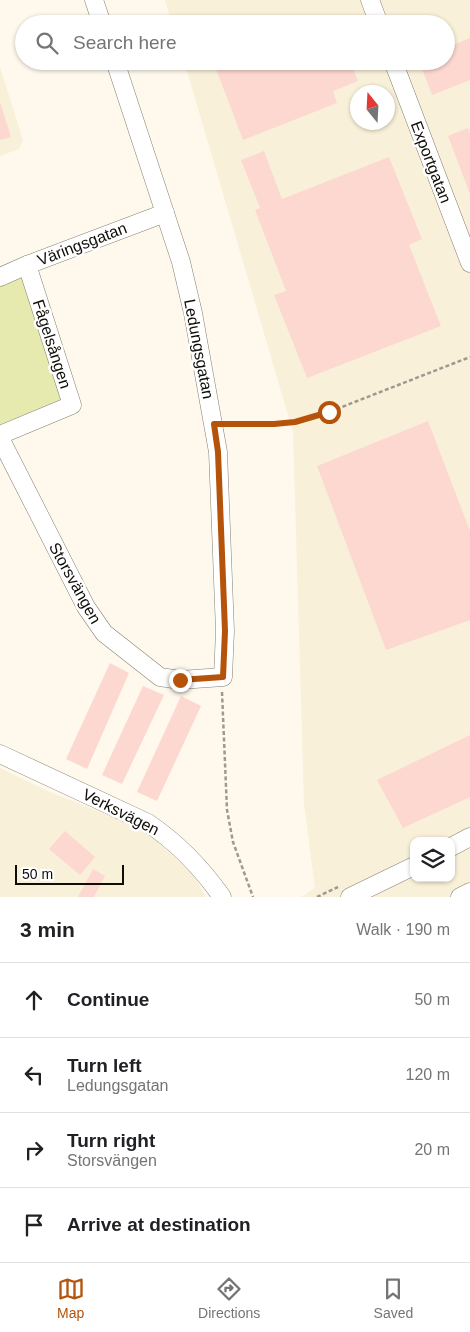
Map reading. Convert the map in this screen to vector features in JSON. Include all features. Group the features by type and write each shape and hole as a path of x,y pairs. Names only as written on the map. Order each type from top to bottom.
{"street":[{"path":"94,0 99,15"},
{"path":"370,0 376,15"},
{"name":"Ledungsgatan","path":"118,70 180,262 214,424 218,452 225,631 223,677"},
{"name":"Exportgatan","path":"396,70 470,263"},
{"name":"Väringsgatan","path":"0,277 164,213"},
{"name":"Fågelsången","path":"0,436 72,405 27,265"},
{"name":"Storsvängen","path":"0,436 86,607 104,633 160,677 180,680 223,677"},
{"name":"Verksvägen","path":"0,754 148,824 167,835 203,871 222,897"},
{"path":"455,845 470,837"},
{"path":"350,897 377,891 410,869"},
{"path":"460,897 470,892"}],"path":[{"path":"214,424 295,422 329,412 470,357"},
{"path":"223,677 227,810 233,842 253,897"}],"shaded area":[{"path":"165,0 470,0 470,897 301,897 315,888 304,804 293,432 187,70 455,70 455,15 169,15"},
{"path":"0,67 23,140 19,149 0,156"},
{"path":"0,768 50,792 145,830 194,876 206,897 0,897"}],"green space":[{"path":"27,265 72,405 0,435 0,277"}],"building":[{"path":"470,38 470,80 432,95 422,70 455,70 455,44"},
{"path":"216,70 354,70 358,81 333,91 337,103 243,140"},
{"path":"0,102 11,137 0,140"},
{"path":"468,128 470,134 470,194 448,136"},
{"path":"264,151 282,199 389,157 422,239 409,245 441,326 307,378 274,295 286,291 255,210 260,208 241,160"},
{"path":"428,421 470,531 470,620 386,650 317,466"},
{"path":"110,663 129,673 87,769 66,759"},
{"path":"143,686 164,695 122,784 102,775"},
{"path":"181,696 201,706 157,801 137,792"},
{"path":"470,735 470,797 403,828 377,780"},
{"path":"65,831 95,857 80,875 49,849"},
{"path":"93,869 105,876 94,897 78,897"}],"route":[{"path":"180,680 223,677 225,631 218,452 214,424 295,422 329,412"}]}
